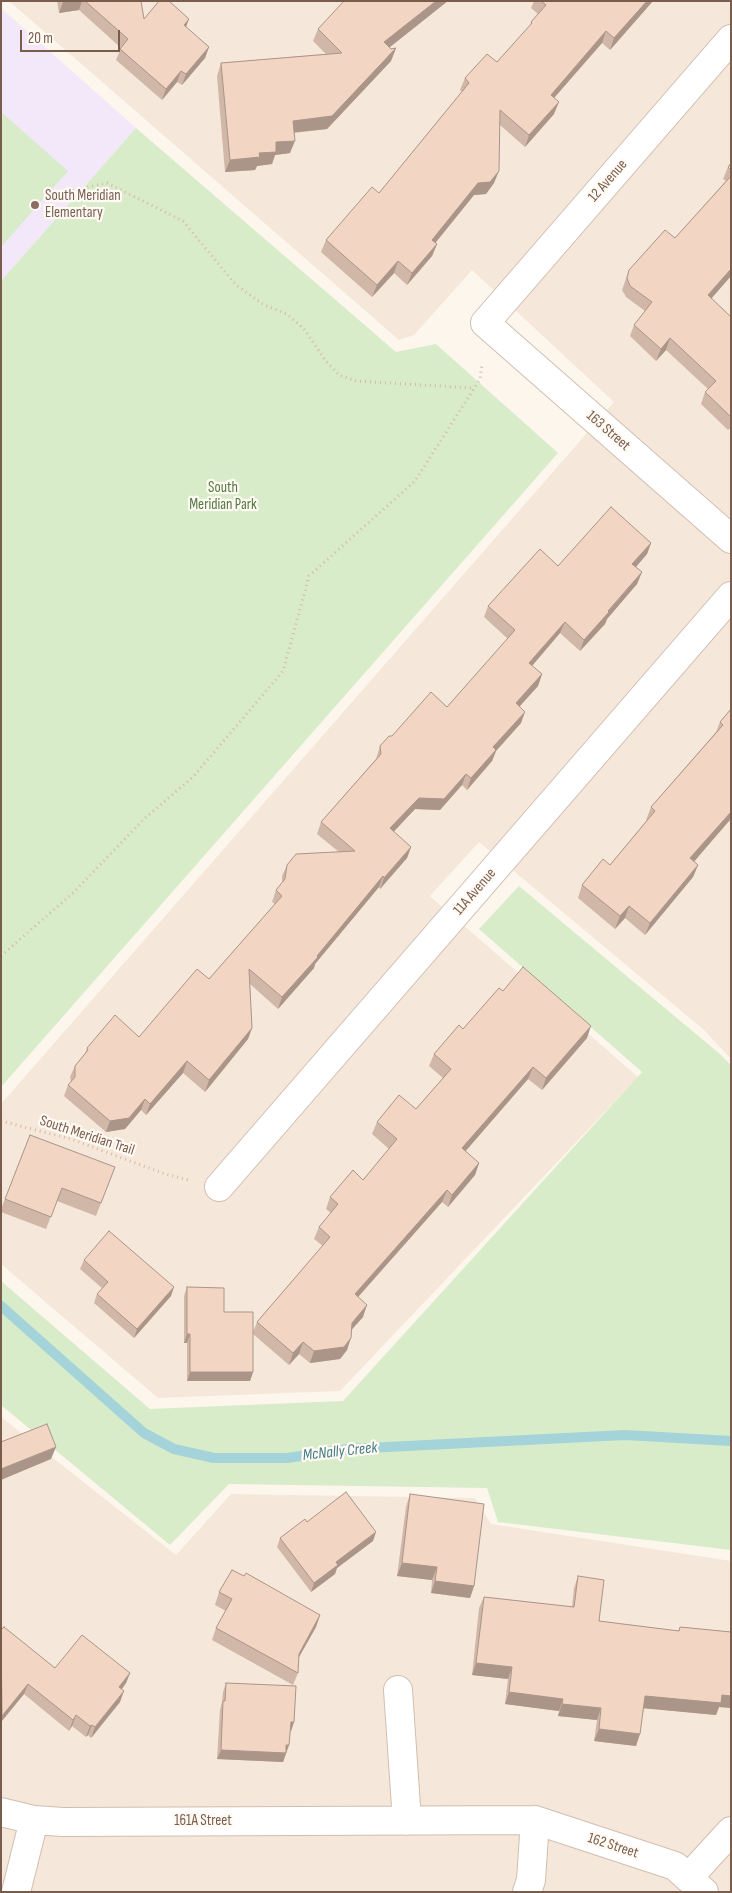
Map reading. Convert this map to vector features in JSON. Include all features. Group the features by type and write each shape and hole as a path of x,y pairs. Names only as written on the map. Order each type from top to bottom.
{"street":[{"name":"12 Avenue","path":"485,323 731,39"},
{"name":"163 Street","path":"485,323 731,539"},
{"name":"11A Avenue","path":"219,1188 731,596"},
{"path":"398,1690 407,1820"},
{"name":"161A Street","path":"1,1812 34,1820 63,1822 535,1820"},
{"path":"16,1892 34,1820"},
{"path":"527,1892 531,1880 535,1820"},
{"name":"162 Street","path":"535,1820 675,1866 696,1885 731,1831"}],"path":[{"path":"48,192 62,193 107,183 183,221 236,285 264,305 287,314 304,329 325,360 339,374 356,381 473,388"},
{"path":"1,956 74,892 144,820 193,776 283,671 308,576 415,481 480,379 482,364"},
{"name":"South Meridian Trail","path":"1,1121 71,1139 165,1174"}],"shaded area":[{"path":"9,1 731,1 731,1059 704,1030 479,842 430,896 638,1077 340,1391 158,1398 1,1264 1,1104 614,402 472,270 414,335 399,340"},
{"name":"South Meridian Elementary","path":"1,8 136,128 1,281"},
{"path":"1,1417 176,1555 231,1494 475,1498 491,1524 731,1561 731,1892 1,1892"}],"green space":[{"path":"1,112 68,171 1,247"},
{"name":"South Meridian Park","path":"136,128 396,352 436,344 558,453 1,1087 1,281"},
{"path":"519,886 731,1065 731,1550 498,1522 487,1488 229,1484 170,1545 1,1405 1,1281 150,1409 343,1401 642,1072 479,929"}],"building":[{"path":"85,1 141,1 144,19 159,1 169,1 189,19 184,25 209,47 186,74 181,71 166,89 120,49 128,39"},
{"path":"344,1 436,1 384,42 391,49 396,48 332,116 293,121 295,141 276,142 276,152 259,153 260,157 230,160 221,63 342,53 318,29"},
{"path":"541,1 647,1 614,38 606,31 551,95 559,102 529,135 500,110 499,171 490,182 478,183 432,240 437,244 412,273 398,261 377,285 326,240 372,187 379,193 469,83 465,78 487,54 497,62 546,5"},
{"path":"731,176 731,269 708,295 731,317 731,417 705,392 716,381 670,338 661,349 634,325 652,302 630,286 627,278 629,270 665,230 675,238"},
{"path":"611,507 651,543 632,564 642,572 584,640 565,622 529,663 542,674 516,703 525,712 493,747 496,750 471,778 466,774 444,799 419,798 390,828 411,847 384,878 383,876 318,957 282,997 249,969 252,1028 209,1080 187,1061 150,1104 145,1099 129,1118 110,1121 68,1085 75,1077 75,1066 88,1050 87,1048 115,1015 139,1037 197,969 209,979 282,896 276,890 285,879 287,865 296,854 355,851 321,822 381,754 380,746 389,736 392,736 431,692 447,707 515,630 488,606 540,549 558,566"},
{"path":"731,709 731,812 690,858 698,865 650,923 629,906 620,916 582,885 603,859 610,865 655,811 651,807 723,725 720,722"},
{"path":"523,967 591,1026 546,1078 533,1067 462,1148 479,1163 452,1195 447,1190 355,1294 367,1305 352,1323 351,1338 344,1347 314,1351 303,1342 293,1353 257,1322 330,1237 319,1227 338,1204 330,1197 353,1170 363,1180 397,1139 377,1122 399,1095 416,1109 451,1069 434,1054 459,1025 463,1029 499,988 503,991"},
{"path":"30,1135 115,1167 101,1203 62,1188 51,1217 5,1199"},
{"path":"109,1231 174,1287 137,1329 97,1294 108,1282 84,1260"},
{"path":"187,1287 224,1288 224,1312 253,1312 253,1372 190,1372 190,1334 187,1334"},
{"path":"47,1424 56,1447 1,1469 1,1442"},
{"path":"346,1492 376,1532 336,1562 338,1565 314,1583 280,1538 305,1519 307,1522"},
{"path":"410,1494 484,1504 474,1586 435,1581 437,1567 402,1563"},
{"path":"232,1570 244,1576 246,1573 320,1615 299,1654 298,1673 216,1628 232,1599 219,1592"},
{"path":"578,1576 604,1580 599,1621 679,1631 680,1627 731,1632 731,1696 722,1695 721,1703 645,1696 640,1734 599,1729 601,1708 562,1704 563,1699 509,1692 512,1667 476,1663 484,1597 574,1607"},
{"path":"4,1627 55,1668 82,1635 130,1673 119,1687 124,1691 95,1727 90,1726 76,1715 73,1720 28,1684 2,1716 1,1629"},
{"path":"226,1683 296,1686 294,1722 291,1722 289,1745 286,1745 286,1753 221,1750 223,1701 225,1701"}],"waterway":[{"name":"McNally Creek","path":"1,1306 144,1433 174,1449 214,1458 287,1458 348,1449 625,1435 731,1441"}],"place":[{"name":"South Meridian Elementary","path":"35,205"}]}
